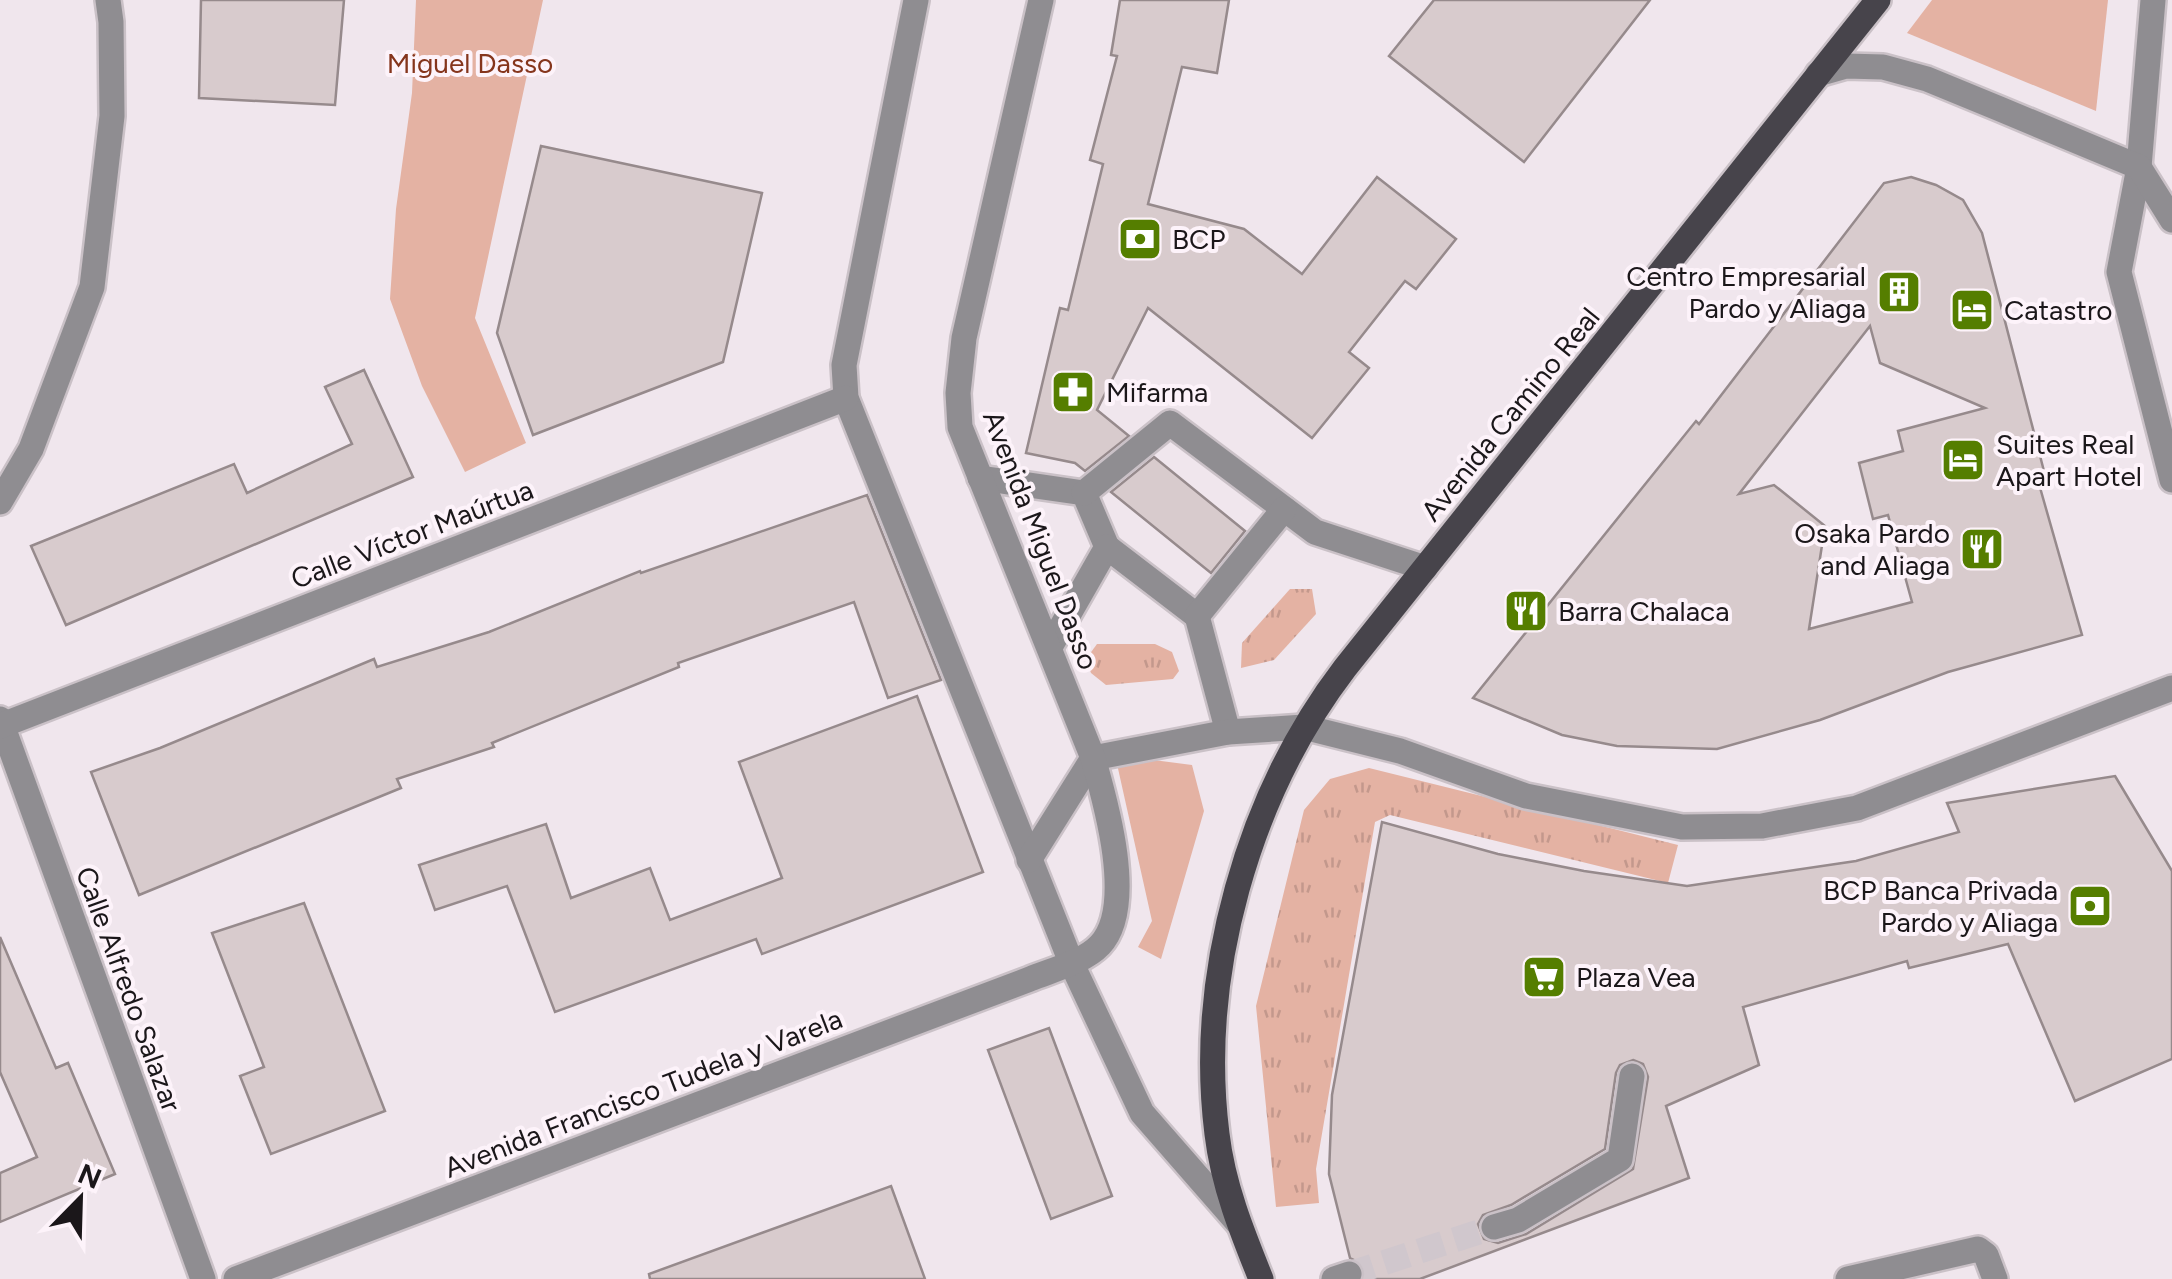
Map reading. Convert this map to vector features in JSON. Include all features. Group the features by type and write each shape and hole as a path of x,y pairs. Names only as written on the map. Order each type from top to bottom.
{"main road":[{"name":"Avenida Camino Real","path":"1261,1279 1238,1224 1217,1133 1216,996 1246,866 1279,776 1328,690 1878,0"}],"street":[{"path":"0,502 31,449 92,288 112,116 108,0"},
{"path":"916,0 844,366 846,398 1071,962 1142,1113 1238,1224"},
{"name":"Avenida Miguel Dasso","path":"1042,0 964,338 958,392 960,427 1093,758 1110,831 1116,914 1100,946 1071,962"},
{"path":"2153,0 2139,167 2118,272 2172,480"},
{"path":"1818,74 1846,66 1883,67 1928,79 2139,167 2172,220"},
{"name":"Calle Víctor Maúrtua","path":"0,724 846,398"},
{"path":"980,478 1084,493 1170,424 1315,532 1425,568"},
{"path":"1084,493 1107,548 1197,616 1228,732"},
{"path":"1197,616 1284,508"},
{"path":"1050,648 1107,548"},
{"path":"1030,860 1093,758 1228,732 1304,727 1400,751 1526,796 1682,827 1762,826 1857,808 2172,688"},
{"name":"Calle Alfredo Salazar","path":"0,724 203,1279"},
{"name":"Avenida Francisco Tudela y Varela","path":"236,1279 1071,962"},
{"path":"1494,1227 1518,1220 1620,1159 1632,1076"},
{"path":"1848,1279 1978,1249 1986,1255 1995,1279"}],"green space":[{"name":"Miguel Dasso","path":"416,0 543,0 475,318 526,443 465,472 422,386 390,299 396,209 412,93"},
{"path":"1932,0 2108,0 2096,111 1907,33"},
{"path":"1290,589 1312,589 1316,614 1274,660 1241,668 1242,643"},
{"path":"1097,644 1155,644 1172,652 1179,671 1173,679 1106,685 1091,673 1086,659"},
{"path":"1115,755 1192,765 1204,811 1161,959 1138,947 1152,921"},
{"path":"1369,768 1678,845 1668,883 1390,815 1375,822 1316,1169 1319,1203 1276,1207 1256,1006 1304,810 1330,779"}],"building":[{"path":"201,0 344,0 335,105 199,98"},
{"path":"1120,0 1229,0 1217,73 1182,67 1148,204 1244,229 1302,274 1377,177 1456,239 1416,289 1405,281 1349,352 1369,368 1312,438 1148,308 1097,410 1129,436 1085,471 1075,463 1026,453 1060,308 1068,310 1103,164 1090,160 1117,56 1111,55"},
{"path":"1434,0 1650,0 1524,162 1389,56"},
{"path":"541,146 762,193 723,362 533,435 497,333"},
{"path":"1911,177 1936,185 1963,200 1982,233 2045,475 2037,477 2082,635 1948,672 1820,720 1717,749 1617,746 1562,735 1473,698 1696,421 1699,424 1884,183","holes":["1870,326 1880,363 1985,408 1898,431 1903,451 1859,463 1873,519 1888,515 1912,602 1809,629 1825,526 1774,485 1739,494"]},
{"path":"364,370 413,477 66,625 31,546 234,464 247,493 352,444 325,387"},
{"path":"1154,457 1245,531 1211,573 1111,492"},
{"path":"867,495 941,680 888,698 854,602 678,663 679,667 492,743 494,747 397,779 401,788 139,895 91,772 160,748 374,659 377,667 489,632 640,571"},
{"path":"917,696 983,872 762,954 756,939 555,1012 507,886 435,910 419,865 546,824 571,898 650,868 670,920 782,878 739,762"},
{"name":"Plaza Vea","path":"2115,776 2172,871 2172,1059 2075,1101 2008,944 1909,968 1907,961 1743,1007 1759,1065 1666,1106 1689,1178 1420,1279 1364,1279 1360,1263 1350,1258 1329,1174 1332,1095 1382,822 1498,854 1687,886 1856,861 1959,832 1947,803","holes":["1633,1060 1643,1064 1648,1077 1633,1169 1526,1234 1498,1243 1484,1239 1478,1224 1483,1215 1511,1205 1605,1149 1616,1073 1620,1065"]},
{"path":"304,903 385,1111 271,1154 240,1076 264,1067 212,933"},
{"path":"0,937 56,1068 68,1063 115,1174 0,1222 0,1173 37,1157 0,1072"},
{"path":"1049,1028 1112,1196 1051,1219 988,1050"},
{"path":"891,1186 925,1279 650,1279 649,1274"}],"tunnel":[{"path":"1349,1274 1494,1227"}],"place":[{"name":"BCP","path":"1140,239"},
{"name":"Centro Empresarial Pardo y Aliaga","path":"1899,292"},
{"name":"Catastro","path":"1972,310"},
{"name":"Mifarma","path":"1073,392"},
{"name":"Suites Real Apart Hotel","path":"1963,460"},
{"name":"Osaka Pardo and Aliaga","path":"1982,549"},
{"name":"Barra Chalaca","path":"1526,611"},
{"name":"BCP Banca Privada Pardo y Aliaga","path":"2090,906"},
{"name":"Plaza Vea","path":"1544,977"}]}
